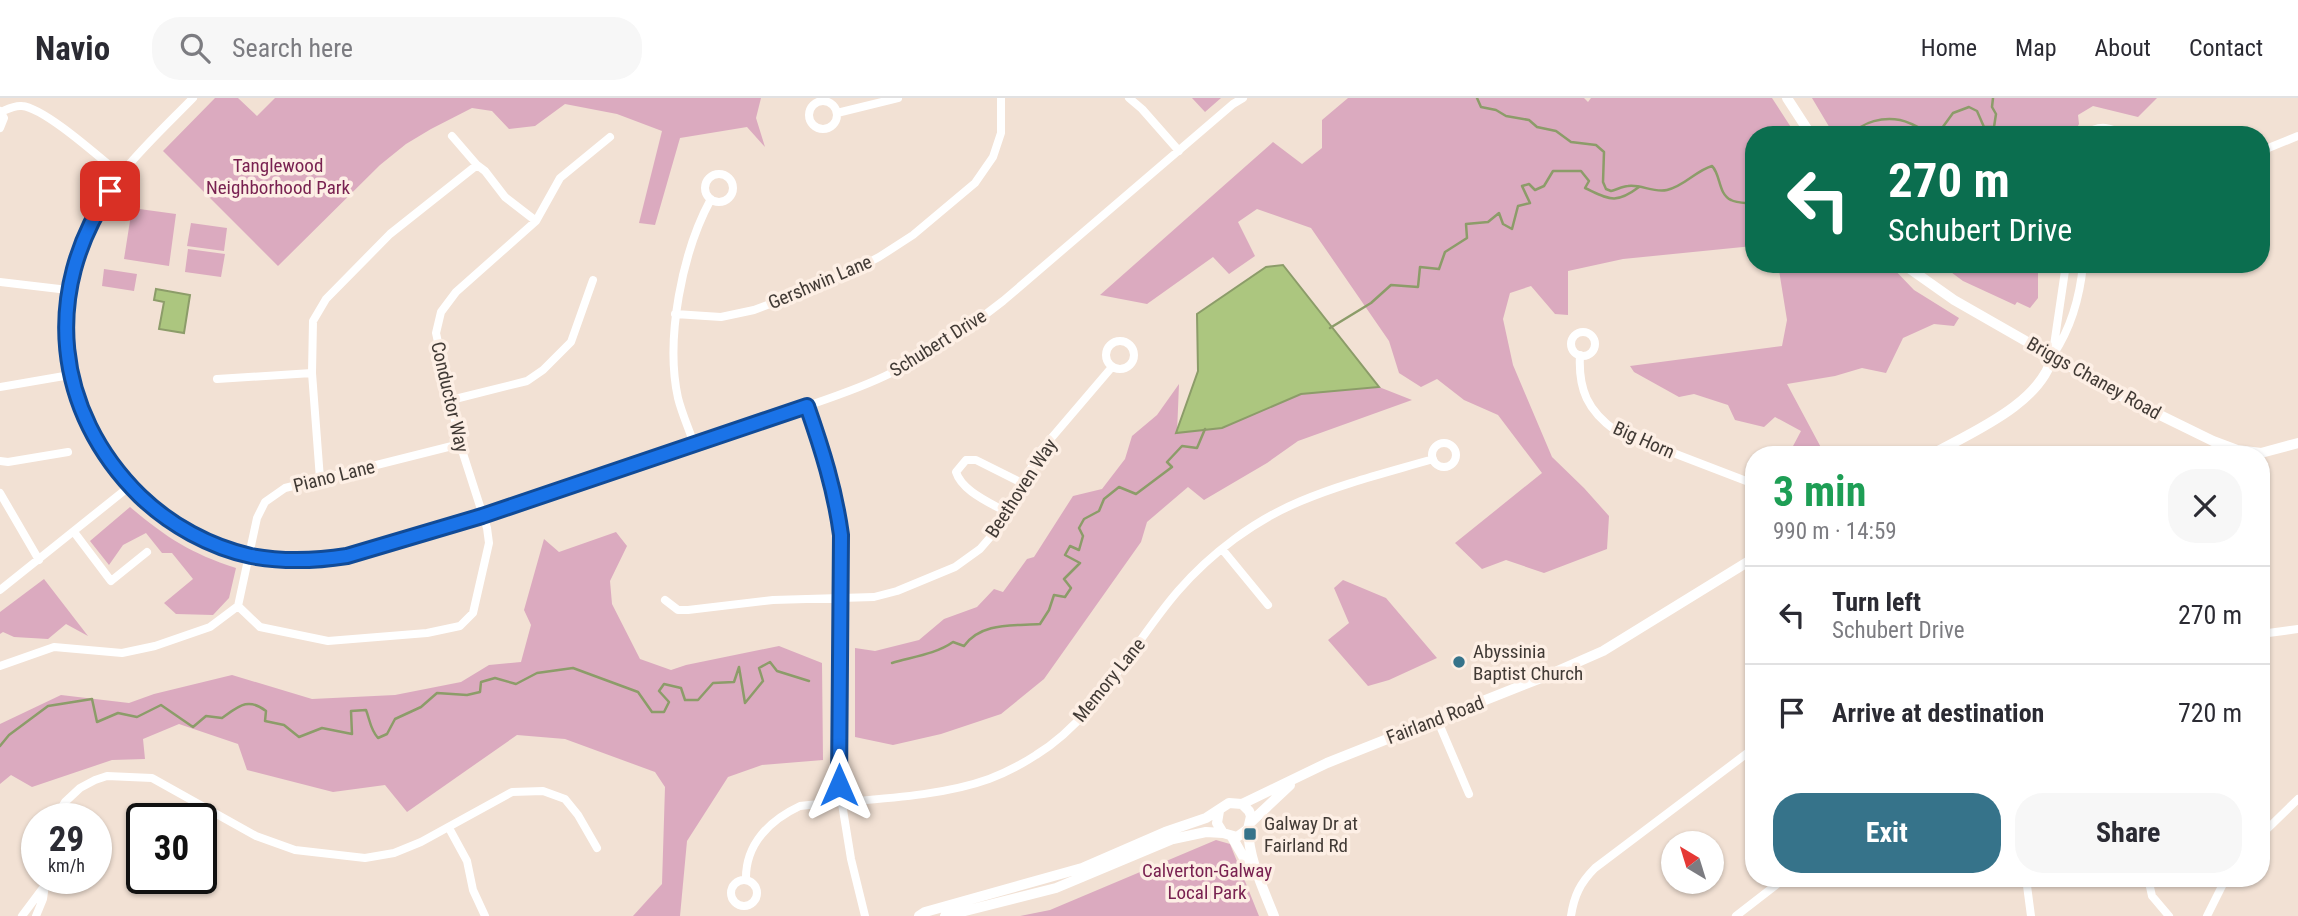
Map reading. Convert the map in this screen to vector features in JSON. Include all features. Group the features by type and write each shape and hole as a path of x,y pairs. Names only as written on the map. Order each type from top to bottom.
{"main road":[{"path":"1787,98 1805,126"},
{"name":"Briggs Chaney Road","path":"1916,273 1954,300 2121,396 2227,446"},
{"path":"1946,446 2018,404 2043,380 2053,355"},
{"name":"Briggs Chaney Road","path":"2270,451 2298,443"},
{"name":"Fairland Road","path":"1242,804 1327,763 1603,651 1745,564"},
{"name":"Fairland Road","path":"1250,826 1297,778"},
{"path":"919,916 925,912 1082,869 1165,831 1219,811 1229,803 1242,804 1249,811 1256,872 1274,916"},
{"path":"1219,811 1217,823 1256,872"},
{"path":"945,916 1056,888 1173,839 1206,832 1243,835 1250,826"}],"street":[{"path":"837,113 898,98"},
{"name":"Gershwin Lane","path":"675,314 721,317 754,310 843,276 891,250 975,183 993,157 1001,133 1001,98"},
{"path":"1129,98 1179,151"},
{"name":"Schubert Drive","path":"189,99 121,174 86,230 68,290 65,330 70,375 82,414 97,443 116,472 155,511 214,544 250,555 288,560 347,556 482,516 807,406 884,377 963,332 1003,301 1243,98"},
{"path":"0,128 4,118 1,112 12,106 24,106 41,113 121,174"},
{"path":"452,135 506,197 536,221"},
{"path":"2270,148 2298,136"},
{"name":"Conductor Way","path":"237,606 260,627 328,641 415,635 460,626 473,613 477,605 489,543 487,528 460,444 436,333 441,312 456,292 536,221 561,178 610,137"},
{"path":"320,479 312,373 313,321 326,299 390,234 477,165"},
{"path":"694,444 678,398 674,360 675,314 691,246 710,200"},
{"path":"2053,355 2064,273"},
{"path":"2053,355 2065,334 2077,302 2081,273"},
{"path":"451,400 527,381 542,370 571,342 593,280"},
{"path":"0,282 68,290"},
{"path":"2060,298 2077,302"},
{"name":"Big Horn","path":"1580,355 1579,371 1584,393 1601,420 1616,431 1745,481"},
{"name":"Beethoven Way","path":"665,600 678,610 688,610 773,600 874,597 897,591 955,567 980,550 993,534 1042,449 1112,367"},
{"path":"217,379 312,373"},
{"path":"0,387 70,375"},
{"path":"807,406 826,459 841,535 841,801 865,916"},
{"name":"Piano Lane","path":"250,555 257,518 265,502 285,488 460,444"},
{"path":"0,461 68,452"},
{"name":"Memory Lane","path":"746,880 746,869 758,837 784,813 800,806 937,792 961,787 991,778 1037,755 1083,716 1179,591 1222,549 1255,525 1301,501 1433,459"},
{"path":"1006,512 965,486 958,480 956,472 966,460 976,460 1022,483"},
{"path":"0,590 130,486"},
{"path":"0,493 39,560"},
{"path":"74,532 111,581 147,552"},
{"path":"1222,549 1268,605"},
{"path":"0,666 54,647 122,653 155,646 210,627 237,606 250,555"},
{"path":"2270,633 2298,629"},
{"path":"1437,719 1469,794"},
{"path":"1571,916 1574,896 1595,868 1745,755"},
{"path":"64,803 80,788 107,776 152,778 256,836 295,850 365,858 394,853 421,842 512,792 543,791 565,799 578,815 597,848"},
{"path":"2270,826 2298,799"},
{"path":"449,828 467,860 473,890 485,916"},
{"path":"1736,916 1774,887"},
{"path":"2027,887 2031,916"},
{"path":"2150,887 2152,895 2169,916"},
{"path":"2207,916 2222,887"},
{"path":"22,916 38,894"},
{"path":"36,916 43,894"}],"green space":[{"name":"Tanglewood Neighborhood Park","path":"215,98 238,98 257,116 275,98 761,98 756,118 765,147 747,127 680,138 655,225 639,223 662,131 617,114 565,104 535,126 509,129 492,111 472,108 406,144 380,165 278,266 163,151"},
{"path":"1192,98 1221,98 1205,112"},
{"path":"1348,98 1584,98 1588,102 1591,98 1772,98 1790,126 1745,126 1745,247 1623,259 1568,271 1568,315 1555,314 1531,286 1510,293 1503,319 1513,365 1552,457 1609,516 1607,549 1544,573 1506,560 1482,569 1455,543 1542,473 1498,415 1464,400 1437,379 1421,387 1399,373 1389,341 1311,228 1257,209 1238,222 1255,256 1229,274 1213,257 1147,304 1100,295 1273,142 1302,164 1322,148 1322,120"},
{"path":"1812,98 2157,98 2138,117 2093,106 2078,115 2078,126 1829,126"},
{"path":"132,208 176,214 169,266 124,259"},
{"path":"191,223 227,228 224,251 187,246"},
{"path":"188,249 225,254 221,277 185,272"},
{"path":"104,269 137,274 134,291 102,286"},
{"path":"1779,273 1898,273 1914,290 1959,318 1954,326 1934,324 1903,338 1886,373 1862,368 1835,376 1787,384 1820,446 1793,446 1801,431 1775,417 1764,427 1735,420 1728,405 1694,394 1679,397 1634,372 1630,366 1782,346 1787,320"},
{"path":"1952,273 2038,273 2038,298 2030,308 2017,302 2015,305 1963,281"},
{"path":"1179,384 1177,433 1222,428 1301,394 1379,387 1412,400 1298,441 1267,463 1204,500 1188,487 1147,522 1141,542 1044,679 1001,714 941,734 893,745 855,737 855,648 875,651 919,640 944,619 977,607 994,589 1003,592 1027,559 1034,557 1073,496 1102,489 1125,459 1132,436 1157,415"},
{"path":"130,507 180,544 236,568 229,598 213,615 176,614 164,603 193,579 172,553 162,553 146,533 123,545 109,565 90,541"},
{"path":"616,532 627,546 610,581 612,604 640,659 671,670 779,646 822,663 823,760 762,765 728,777 687,841 680,916 633,916 662,884 665,787 655,772 565,739 517,735 407,812 385,785 333,792 247,770 238,744 179,724 143,739 145,759 112,760 32,787 11,775 0,784 0,724 61,695 129,703 154,694 232,675 312,699 395,695 461,682 489,665 521,662 531,625 524,610 544,539 559,552"},
{"path":"44,579 88,636 66,624 48,639 14,637 3,632 0,634 0,612"},
{"path":"1343,580 1386,598 1437,658 1389,680 1368,686 1328,640 1349,623 1334,588"},
{"name":"Calverton-Galway Local Park","path":"1216,840 1230,844 1259,916 1020,916 1050,910"}],"shaded area":[{"path":"1283,265 1379,387 1301,394 1222,428 1176,433 1198,371 1197,314 1266,267"},
{"path":"156,289 190,295 184,333 159,329 164,302 154,300"}],"waterway":[{"path":"1477,98 1481,107 1496,110 1506,116 1529,120 1537,127 1556,131 1571,142 1596,145 1604,152 1603,182 1606,189 1611,191 1633,186 1667,190 1712,166 1727,197 1745,203"},
{"path":"1993,98 1992,107 1996,114 1994,126"},
{"path":"1944,126 1953,113 1969,107 1977,111 1984,126"},
{"path":"1862,126 1887,119 1900,120 1915,126"},
{"path":"1330,328 1371,303 1391,285 1418,287 1420,267 1439,269 1445,252 1467,238 1466,224 1488,222 1499,213 1503,224 1512,229 1518,206 1530,203 1522,186 1529,184 1535,190 1544,186 1553,171 1581,171 1589,181 1585,188 1612,198 1624,196 1639,187"},
{"path":"892,663 932,652 953,642 964,646 971,638 988,629 1040,624 1054,595 1065,597 1071,588 1064,579 1080,563 1065,555 1070,546 1079,550 1083,536 1079,528 1084,519 1099,511 1104,499 1119,487 1136,494 1172,467 1167,462 1182,446 1197,448 1205,429"},
{"path":"0,746 9,735 48,706 92,699 97,722 118,713 137,717 161,705 193,727 206,716 222,718 239,707 254,704 266,711 265,721 284,725 299,737 322,728 352,734 351,711 366,710 378,738 387,734 395,719 421,707 437,693 467,695 480,692 481,682 495,678 516,684 537,673 573,668 638,692 652,712 664,712 669,702 659,691 664,684 681,688 685,700 698,700 713,683 734,682 739,667 745,703 763,681 759,668 770,662 777,671 809,681"}],"place":[{"name":"Abyssinia Baptist Church","path":"1459,662"},
{"name":"Galway Dr at Fairland Rd","path":"1250,834"}],"route":[{"path":"110,191 86,230 68,290 65,330 70,375 82,414 116,472 155,511 214,544 250,555 288,560 347,556 482,516 807,406 826,459 841,535 839,785"}]}
